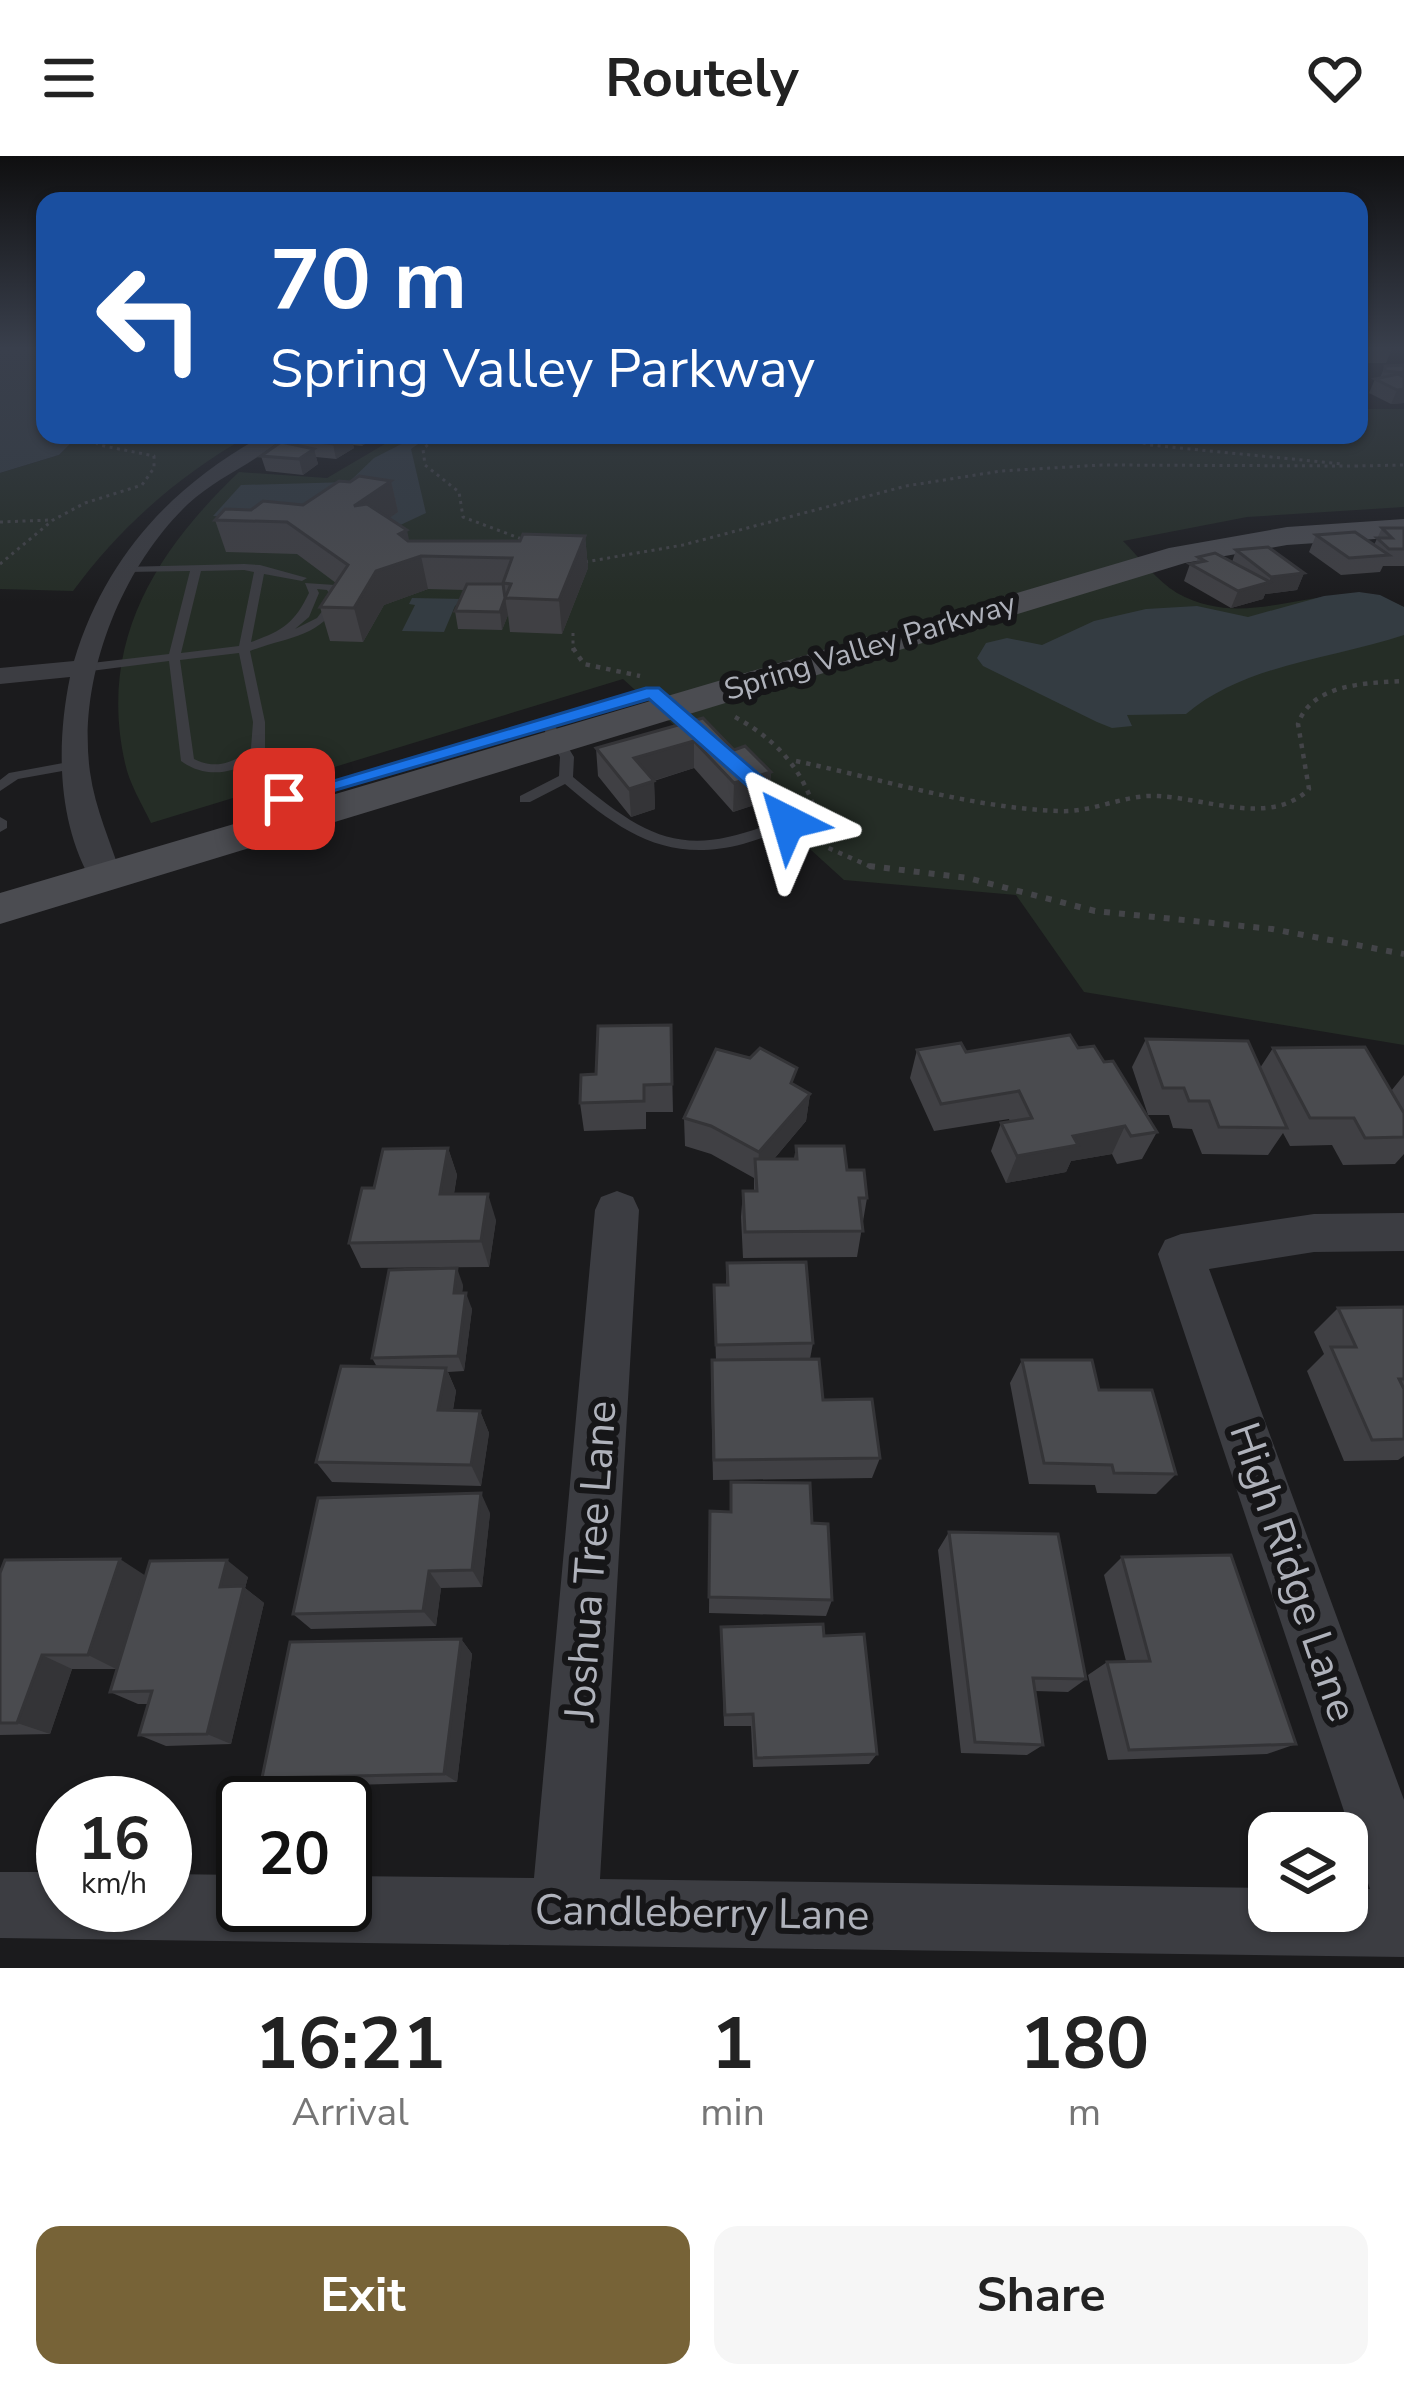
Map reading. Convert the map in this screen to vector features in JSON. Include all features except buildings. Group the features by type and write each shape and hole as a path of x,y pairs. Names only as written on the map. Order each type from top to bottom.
{"street":[{"path":"102,865 74,765 83,668 100,616 155,525 212,474 262,444"},
{"name":"Spring Valley Parkway","path":"0,881 102,865 556,747 673,696 1142,546 1244,526 1404,516"},
{"name":"Spring Valley Parkway","path":"673,696 1180,555 1287,536 1404,528"},
{"path":"0,676 83,668"},
{"name":"Spring Valley Parkway","path":"0,909 102,865"},
{"name":"Joshua Tree Lane","path":"565,1911 617,1210"},
{"name":"High Ridge Lane","path":"1404,1232 1314,1233 1181,1254 1404,1891"},
{"name":"Candleberry Lane","path":"0,1905 1404,1923"}],"lane":[{"path":"126,568 260,568 302,578"},
{"path":"196,568 174,658 188,761 207,771 244,762 258,749 259,722 244,649 260,568"},
{"path":"83,668 244,649 301,633 320,623 337,598 331,587 309,585 314,592 312,602 282,635"},
{"path":"673,696 718,749"},
{"path":"525,800 556,747 615,822 652,838 699,850 745,842 788,822 778,802 734,762"},
{"path":"0,787 14,776 74,765"}],"path":[{"path":"2,560 53,520 85,503 131,491 149,477 154,457 98,444"},
{"path":"428,444 423,448 425,465 459,492 463,517 542,547"},
{"path":"1146,444 1355,466"},
{"path":"575,559 593,564 687,548 803,509 970,475 1116,464 1404,465"},
{"path":"0,522 53,520"},
{"path":"573,633 573,651 584,664 747,723 794,760 805,772 815,798 824,846 855,864 968,878 1095,911 1272,929 1404,954"},
{"path":"794,760 1013,807 1064,812 1155,795 1249,809 1298,800 1309,789 1299,737 1298,718 1304,706 1319,696 1404,681"}],"shaded area":[{"path":"0,433 36,433 36,444 70,444 59,455 0,473"},
{"path":"1368,433 1404,433 1404,507 1247,517 1123,541 1170,588 1206,605 1263,607 1347,595 1375,597 1404,607 1404,1045 1084,992 1016,895 844,880 623,679 151,823 127,771 119,719 127,639 140,602 182,534 239,472 327,478 385,444 1368,444"},
{"path":"70,444 236,444 153,504 73,591 0,589 0,473 59,455"},
{"path":"401,444 418,444 411,449 426,513 394,528 213,516 241,485 349,482 374,458"},
{"path":"1380,595 1404,607 1404,635 1262,673 1209,697 1186,714 1127,715 1132,726 1112,728 1097,722 983,666 977,658 986,643 1007,638 1042,645 1094,621 1146,609 1197,606 1248,617 1324,596"},
{"path":"412,598 464,599 455,606 444,632 402,631 415,605 409,604"}],"route":[{"path":"284,799 652,692 778,802 788,822"}]}
